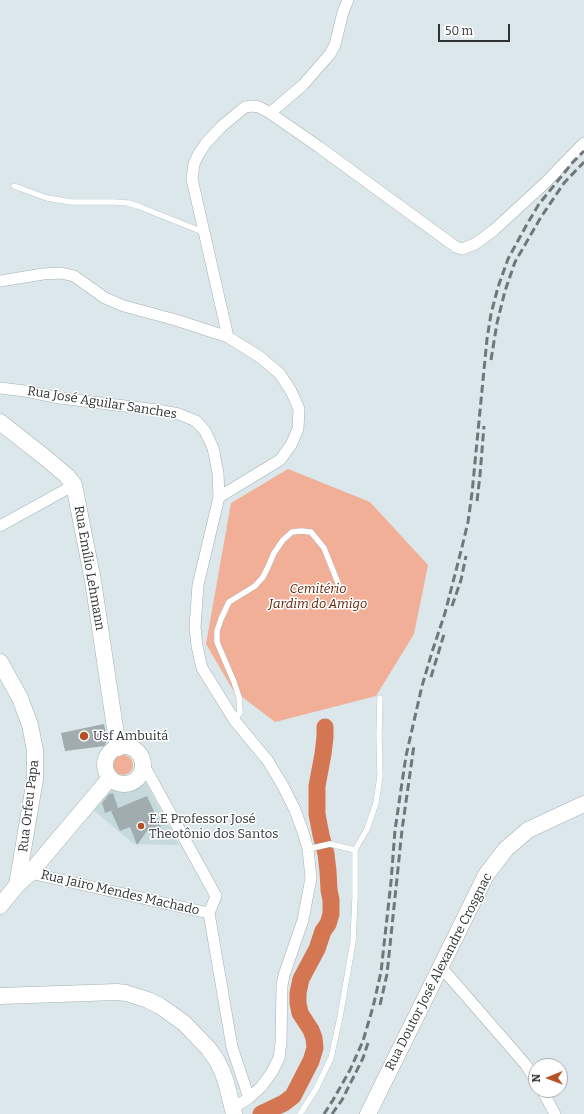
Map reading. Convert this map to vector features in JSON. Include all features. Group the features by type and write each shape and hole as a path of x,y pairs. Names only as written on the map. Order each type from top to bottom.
{"main road":[{"path":"0,422 67,476 74,485"},
{"name":"Rua Emílio Lehmann","path":"74,485 93,581 118,748"},
{"name":"Rua Orfeu Papa","path":"0,662 20,698 30,725 35,750 35,779 17,885"},
{"path":"125,747 131,748 141,756 145,772 130,783 118,783 110,778 106,770 106,759 113,750 125,747"},
{"path":"0,906 110,778"},
{"name":"Rua Doutor José Alexandre Crosgnac","path":"368,1114 486,875 506,848 528,830 584,804"},
{"path":"0,996 117,992 126,993 148,1000 160,1006 184,1023 208,1048 222,1071 234,1111"}],"street":[{"path":"270,113 304,85 330,54 335,46 343,12 348,0"},
{"path":"228,337 192,179 194,164 206,143 222,126 245,107 259,107 270,113 456,247 462,249 475,244 494,230 544,184 584,143"},
{"path":"0,281 61,272 74,276 105,298 124,306 176,320 228,337 260,357 280,374 292,391 299,409 298,430 292,445 280,460 219,497"},
{"name":"Rua José Aguilar Sanches","path":"0,388 60,398 179,414 196,421 205,430 213,448 218,473 219,497 198,585 195,627 197,646 202,668 235,721 268,761 283,786 295,810 303,832 313,848 311,878 303,920 284,975 282,986 281,1043 279,1058 272,1072 261,1086 234,1111"},
{"path":"0,526 74,485"},
{"name":"Rua Jairo Mendes Machado","path":"145,772 216,896 209,913 232,1047 249,1098"},
{"name":"Rua Jairo Mendes Machado","path":"30,872 209,913"},
{"path":"441,966 528,1068"},
{"path":"546,1098 555,1114"}],"lane":[{"path":"14,186 47,198 71,202 128,203 203,232"},
{"path":"235,721 240,712 239,697 217,642 217,631 229,602 255,586 263,577 274,553 283,540 292,532 311,532 324,548 340,588"},
{"path":"300,1114 316,1089 331,1058 340,1017 353,942 355,850 367,828 376,803 380,776 380,698"},
{"path":"313,848 330,844 355,850"}],"shaded area":[{"name":"E.E Professor José Theotônio dos Santos","path":"145,781 179,845 134,844 91,808 108,789 121,792 134,789"}],"green space":[{"name":"Cemitério Jardim do Amigo","path":"288,469 370,502 428,565 414,634 376,696 275,722 233,690 206,644 231,503"},
{"path":"123,755 130,758 133,765 130,772 123,775 116,772 113,765 116,758"}],"building":[{"name":"Usf Ambuitá","path":"104,724 107,738 105,746 65,751 61,733"},
{"path":"113,793 118,808 105,813 102,803 109,794"},
{"path":"147,796 161,827 147,831 137,845 130,827 120,831 111,811"}],"waterway":[{"path":"261,1114 284,1103 293,1096 311,1061 315,1048 311,1030 300,1013 298,993 301,979 317,949 331,914 326,854 317,814 317,786 323,754 325,727"}],"railway":[{"path":"324,1114 350,1070 363,1041 381,972 395,830 406,756 422,686 445,613 468,522 487,339 491,314 498,287 508,259 539,204 573,162 584,151"},
{"path":"491,360 497,323 505,291 515,262 541,217 564,183 584,162"},
{"path":"477,501 484,426"},
{"path":"452,606 461,580 466,556"},
{"path":"431,677 445,631"},
{"path":"380,1005 387,974 402,830 414,745"},
{"path":"332,1114 342,1100 363,1058 368,1043"}],"place":[{"name":"Usf Ambuitá","path":"84,736"},
{"name":"E.E Professor José Theotônio dos Santos","path":"141,826"}]}
